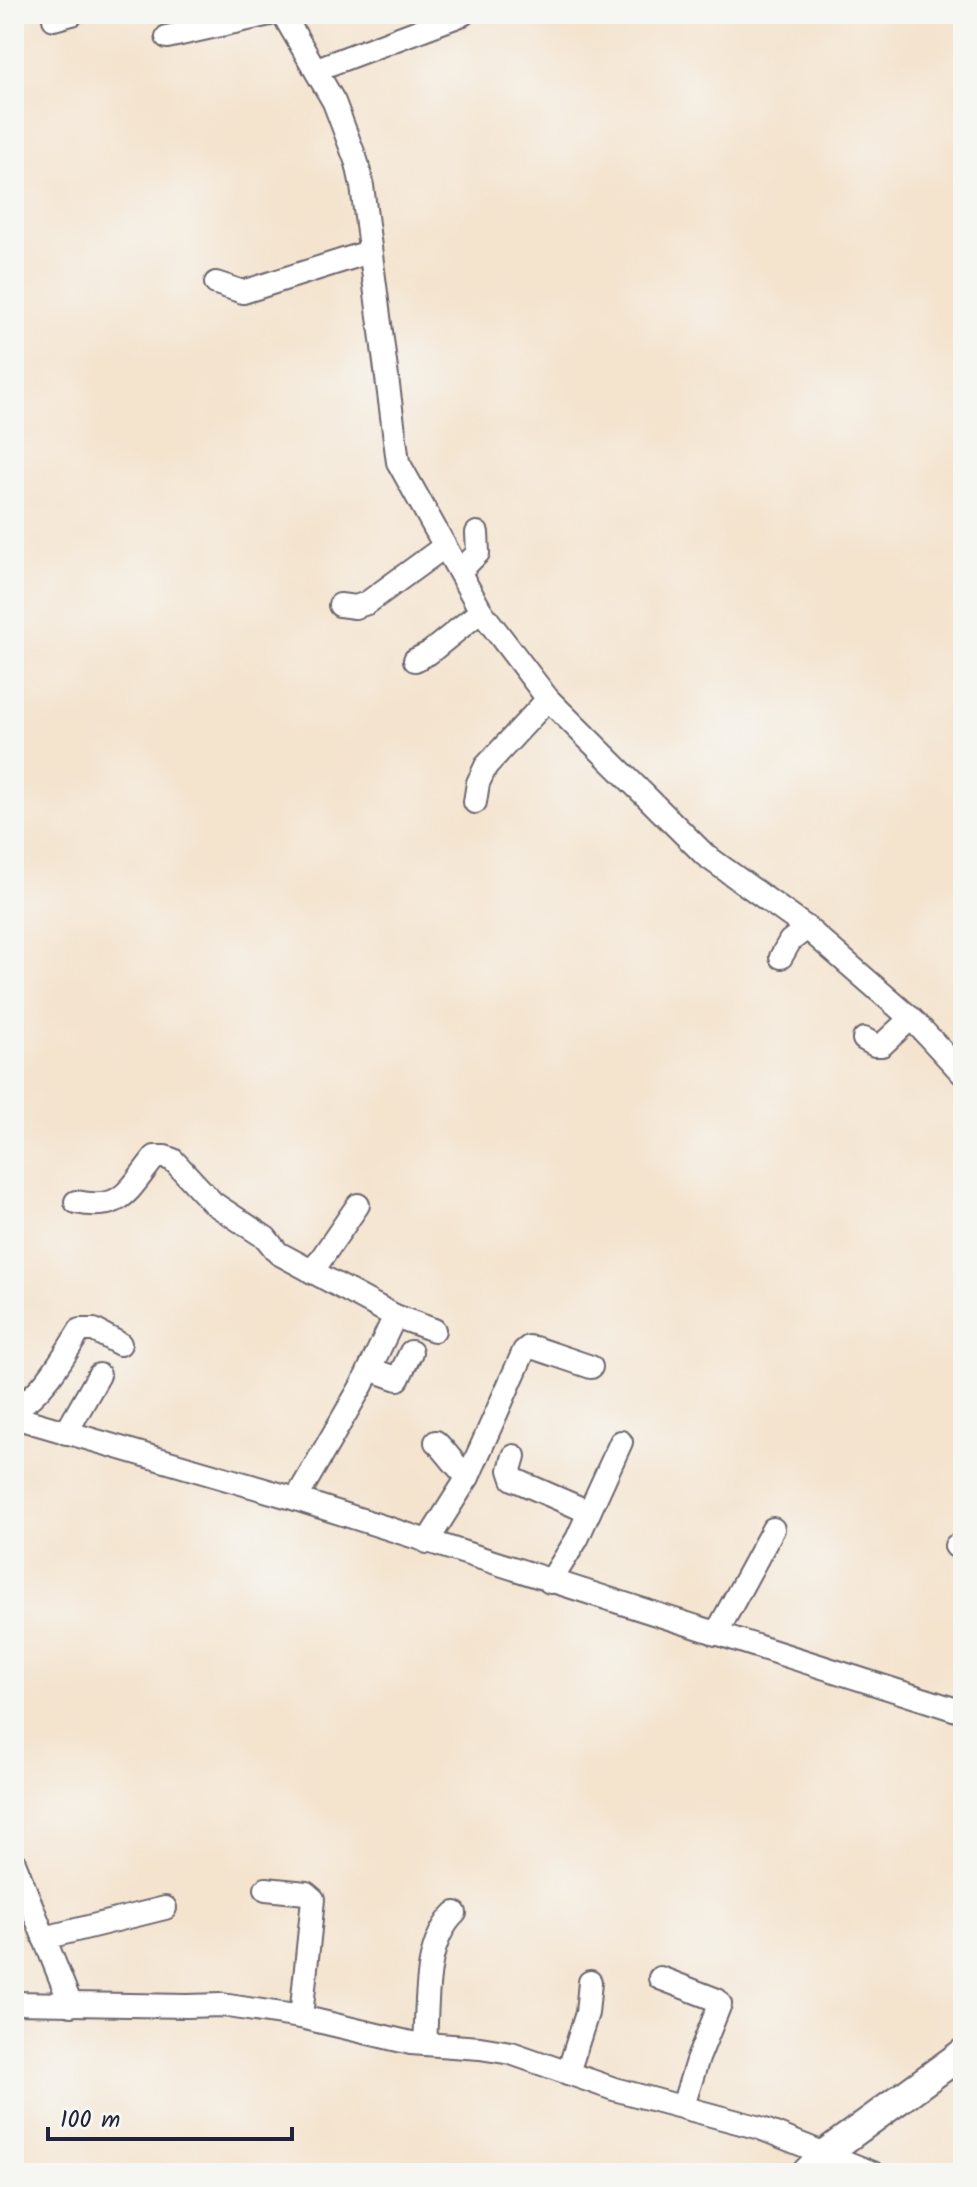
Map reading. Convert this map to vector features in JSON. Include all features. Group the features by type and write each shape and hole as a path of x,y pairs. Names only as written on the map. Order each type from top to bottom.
{"main road":[{"path":"806,2173 827,2152 959,2055"}],"street":[{"path":"167,37 211,20 270,14"},
{"path":"283,14 334,102 357,163 398,462 481,611 548,699 705,855 807,928 911,1018 963,1074"},
{"path":"317,69 463,14"},
{"path":"216,283 243,292 369,252"},
{"path":"460,571 478,553 477,533"},
{"path":"340,605 355,607 367,603 445,546"},
{"path":"415,660 429,653 481,611"},
{"path":"475,802 478,783 486,766 548,699"},
{"path":"781,957 790,941 807,928"},
{"path":"864,1039 882,1045 911,1018"},
{"path":"76,1202 106,1206 119,1201 155,1157 165,1157 173,1160 213,1203 266,1238 278,1253 395,1316 434,1330"},
{"path":"312,1272 358,1205"},
{"path":"296,1499 370,1369 395,1316"},
{"path":"14,1410 28,1402 56,1370 80,1330 94,1330 120,1344"},
{"path":"427,1542 468,1477 524,1351 529,1347 591,1367"},
{"path":"370,1369 398,1379 411,1352"},
{"path":"66,1433 99,1375"},
{"path":"14,1417 296,1499 963,1712"},
{"path":"436,1442 468,1477"},
{"path":"550,1582 577,1539 621,1442"},
{"path":"514,1456 510,1470 513,1479 589,1512"},
{"path":"716,1634 773,1529"},
{"path":"14,1862 71,2005"},
{"path":"266,1889 306,1893 313,1899 301,2017"},
{"path":"44,1938 165,1908"},
{"path":"425,2044 434,1949 442,1929 455,1913"},
{"path":"660,1978 717,2000 720,2004 683,2106"},
{"path":"568,2073 587,2013 590,1982"},
{"path":"14,2003 222,2005 301,2017 411,2043 511,2053 614,2089 760,2128 827,2152 873,2173"}]}
